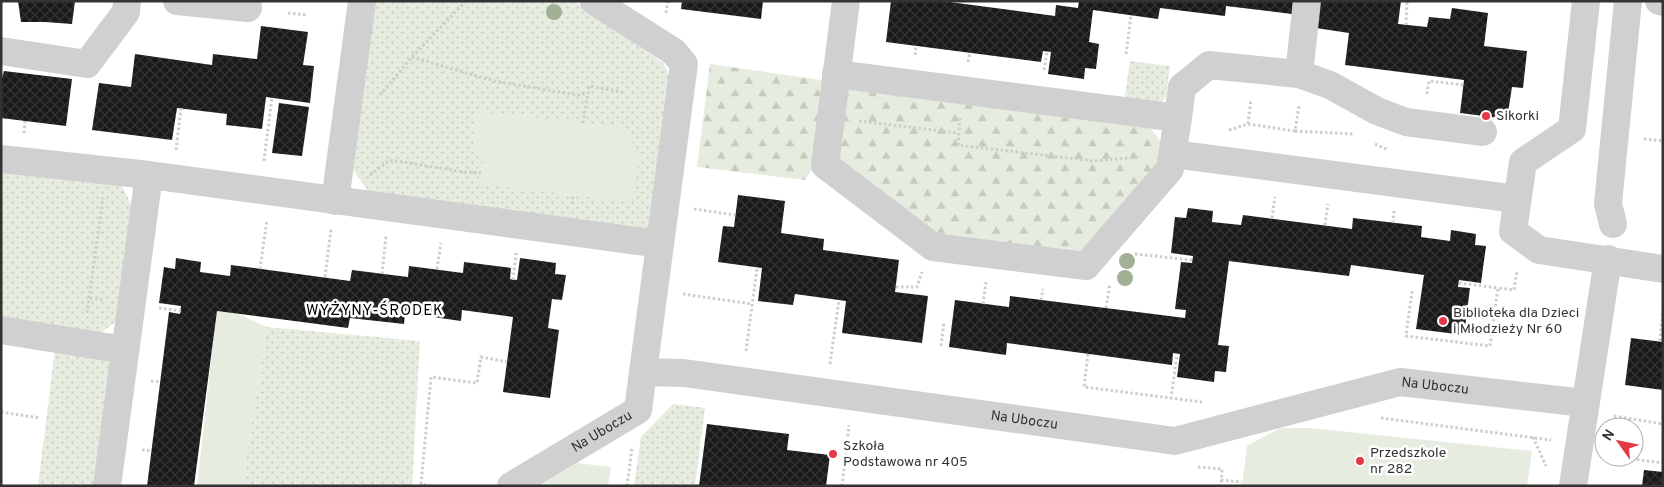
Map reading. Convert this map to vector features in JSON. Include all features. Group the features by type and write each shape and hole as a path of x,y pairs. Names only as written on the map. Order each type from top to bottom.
{"street":[{"path":"1,51 87,64 126,12 128,1"},
{"path":"177,1 248,8"},
{"path":"334,210 362,1"},
{"path":"594,1 674,52 684,64 644,372"},
{"path":"846,1 824,165 933,246 1086,266 1170,169 1182,86 1209,65 1299,74 1330,85 1377,111 1406,122 1483,132"},
{"path":"1299,74 1307,1"},
{"path":"1586,1 1572,129 1523,162 1513,230 1539,250 1608,259 1663,269"},
{"path":"1613,224 1608,204 1628,1"},
{"path":"1578,72 1620,79"},
{"path":"836,74 1178,118"},
{"path":"1173,154 1517,199"},
{"path":"1,160 161,177 264,202 660,244"},
{"path":"107,486 125,350 161,177"},
{"path":"1574,486 1584,407 1608,259"},
{"path":"1,330 125,350"},
{"name":"Na Uboczu","path":"511,486 638,410 644,372 684,373 1175,441 1400,382 1584,407"}],"path":[{"path":"380,96 412,57 466,1"},
{"path":"1406,25 1407,1"},
{"path":"288,13 307,15"},
{"path":"1126,54 1131,15"},
{"path":"412,57 494,82 577,95 588,93"},
{"path":"1295,131 1303,83 1299,74"},
{"path":"1441,82 1464,85"},
{"path":"583,122 589,86 622,92"},
{"path":"260,269 272,97"},
{"path":"161,177 181,108"},
{"path":"830,117 958,133 958,145 1054,157 1093,161 1173,154"},
{"path":"1222,133 1248,124 1295,131 1355,134"},
{"path":"1370,142 1394,154"},
{"path":"325,277 334,210 390,160 481,173"},
{"path":"83,344 106,171"},
{"path":"665,205 736,215"},
{"path":"1459,283 1514,290 1523,238"},
{"path":"437,269 440,250"},
{"path":"382,274 383,255"},
{"path":"1149,256 1192,260"},
{"path":"513,280 515,258"},
{"path":"742,381 757,268"},
{"path":"1412,292 1406,336 1490,346 1498,288"},
{"path":"654,290 752,304"},
{"path":"830,371 838,300"},
{"path":"162,308 181,310"},
{"path":"1660,342 1663,310"},
{"path":"941,346 944,321"},
{"path":"1088,354 1084,387 1171,399 1177,354"},
{"path":"431,486 421,484 431,377 477,383 481,357 507,362"},
{"path":"1584,407 1663,424"},
{"path":"1,412 40,418"},
{"path":"1374,418 1533,436 1566,442 1579,452"},
{"path":"842,486 849,429"},
{"path":"1533,436 1548,472"},
{"path":"1644,461 1663,463"},
{"path":"627,486 629,469"},
{"path":"1221,480 1242,482"}],"green space":[{"path":"369,1 575,1 663,63 672,80 649,234 374,199 348,163"},
{"path":"1130,61 1170,66 1166,97 1157,107 1124,103"},
{"path":"710,64 828,81 818,159 805,180 697,167"},
{"path":"844,84 1144,120 1161,142 1156,173 1082,258 941,238 833,161"},
{"path":"478,111 626,128 639,157 632,202 480,184 483,160 473,145"},
{"path":"1,169 122,186 136,214 121,318 95,337 1,321"},
{"path":"217,311 238,314 267,327 242,486 197,486"},
{"path":"267,327 420,341 412,486 242,486"},
{"path":"55,349 115,357 99,486 38,486"},
{"path":"673,404 705,408 695,486 634,486 641,437"},
{"name":"Przedszkole nr 282","path":"1280,428 1310,428 1532,451 1527,486 1242,486 1247,446"},
{"path":"577,463 611,467 608,486 539,486"}],"building":[{"path":"18,1 75,1 72,24 21,22"},
{"path":"682,1 763,1 761,19 681,9"},
{"path":"891,1 942,1 1055,16 1056,5 1078,8 1079,1 1293,1 1292,14 1226,6 1225,16 1160,8 1158,19 1093,10 1089,42 1099,44 1096,69 1085,68 1084,79 1048,74 1051,52 1043,51 1041,62 886,42"},
{"path":"1320,1 1401,1 1398,24 1427,27 1429,17 1450,19 1452,8 1488,13 1484,46 1527,51 1523,88 1512,87 1507,119 1460,113 1464,80 1345,65 1349,33 1316,28"},
{"path":"261,26 308,32 303,65 314,66 310,103 266,97 262,129 226,125 227,114 177,108 172,140 92,130 99,83 131,87 135,54 212,65 213,54 257,59"},
{"path":"4,71 72,79 66,126 1,118 1,81"},
{"path":"279,103 309,107 302,156 272,153"},
{"path":"738,195 785,201 781,233 824,239 823,250 899,260 895,292 928,296 922,343 842,333 846,301 795,294 793,305 758,301 762,268 718,262 723,226 734,227"},
{"path":"1188,208 1213,211 1212,222 1241,225 1243,215 1352,229 1353,218 1422,226 1421,237 1450,241 1451,230 1476,234 1475,245 1486,246 1481,283 1459,280 1458,287 1470,288 1464,335 1416,329 1424,275 1351,265 1349,276 1229,261 1218,345 1229,346 1226,372 1215,371 1214,382 1177,377 1180,354 1173,353 1172,365 1007,343 1006,355 949,347 955,300 1009,307 1010,296 1185,318 1186,310 1175,309 1181,262 1192,263 1193,256 1171,253 1175,217 1186,218"},
{"path":"176,258 201,262 200,272 230,276 231,265 350,281 352,270 408,277 409,266 463,273 464,262 511,268 510,279 517,280 520,258 556,263 555,274 566,275 562,300 552,299 548,328 559,330 550,398 503,392 513,317 462,310 461,321 405,313 404,324 350,318 348,328 217,311 194,486 147,486 169,312 180,314 181,306 159,303 164,267 175,269"},
{"path":"1631,338 1663,342 1663,390 1625,385"},
{"path":"707,424 789,434 787,450 830,455 826,486 699,486"},
{"path":"1644,470 1663,472 1663,486 1642,486"}],"place":[{"name":"Sikorki","path":"1486,116"},
{"name":"Biblioteka dla Dzieci i Młodzieży Nr 60","path":"1443,321"},
{"name":"Szkoła Podstawowa nr 405","path":"833,454"},
{"name":"Przedszkole nr 282","path":"1360,461"}],"district":[{"name":"WYŻYNY-ŚRODEK","path":"375,311"}]}
